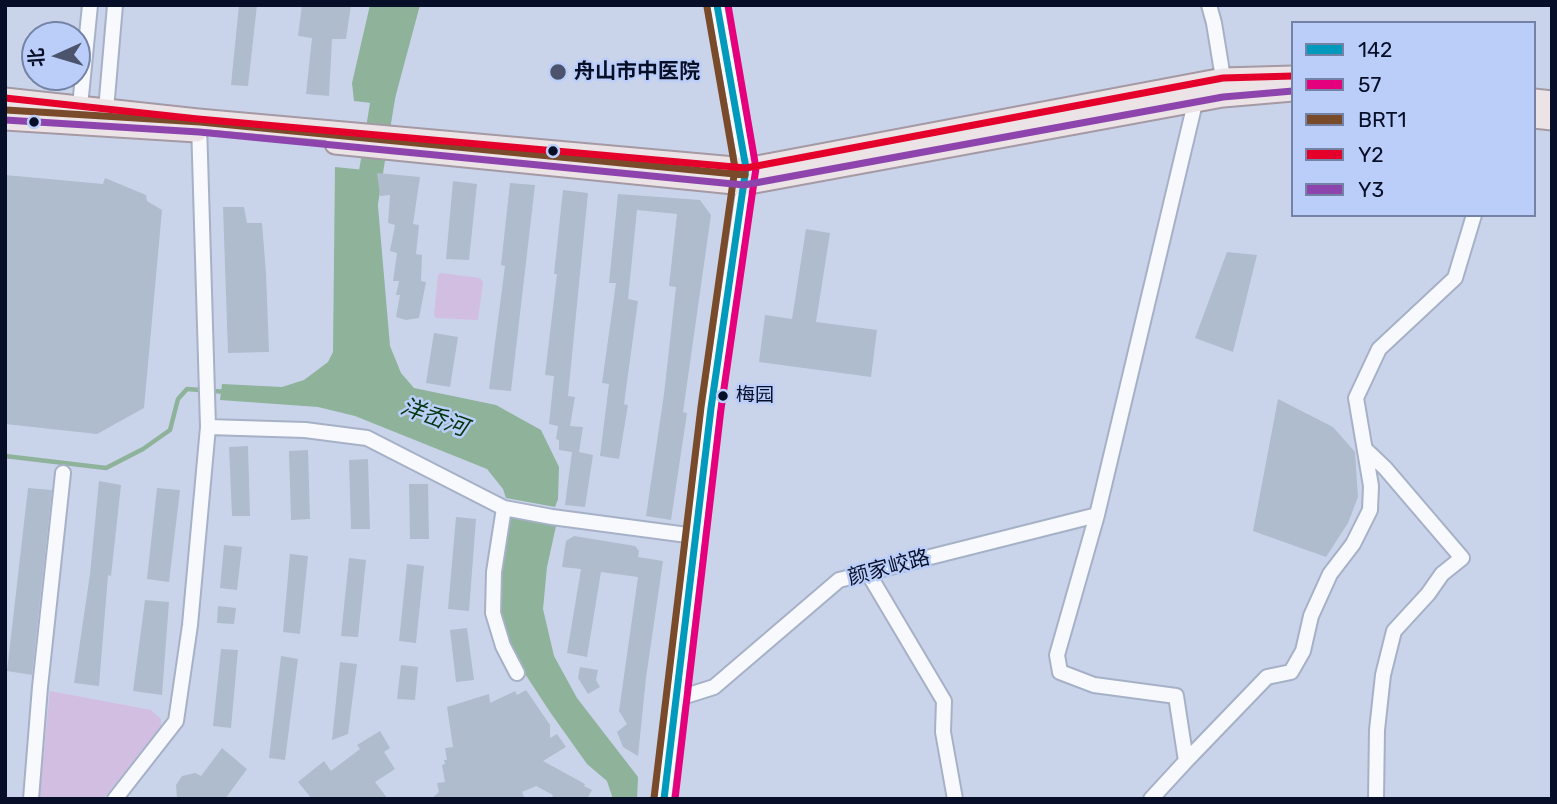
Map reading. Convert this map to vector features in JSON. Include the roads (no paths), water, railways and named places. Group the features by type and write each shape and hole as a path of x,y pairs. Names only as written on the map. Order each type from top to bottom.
{"main road":[{"path":"745,177 1223,78 1291,76"},
{"path":"5,120 199,126 745,177 1223,97 1291,91"},
{"path":"5,99 80,106 199,126"}],"street":[{"path":"80,106 90,5"},
{"path":"106,110 115,5"},
{"path":"664,799 725,304 745,177 717,5"},
{"path":"1209,5 1223,78"},
{"path":"1186,761 1176,696 1094,685 1060,672 1057,655 1097,514 1195,103"},
{"path":"115,799 176,721 194,597 208,427 199,126"},
{"path":"1151,799 1267,677 1291,672 1303,651 1311,616 1330,574 1353,544 1370,510 1371,486 1356,398 1379,349 1455,278 1473,217"},
{"path":"208,427 305,430 367,438 504,508 695,536"},
{"path":"1365,449 1385,468 1462,558 1442,574 1428,594 1394,631 1384,675 1379,716 1376,799"},
{"path":"31,799 63,473"},
{"path":"504,508 494,572 493,613 503,646 517,673"},
{"name":"颜家峧路","path":"676,699 714,687 839,580 1097,514"},
{"path":"869,573 944,701 943,732 955,799"}],"water":[{"path":"370,5 420,5 394,102 388,105 354,101 352,83"},
{"path":"335,167 375,171 390,346 401,373 414,388 496,405 541,430 559,467 558,499 555,507 506,498 503,489 487,469 355,416 318,407 220,400 222,384 282,387 304,380 328,362 333,352"},
{"path":"511,518 556,526 547,567 543,609 554,656 577,698 638,777 637,799 611,799 607,781 587,764 550,712 514,657 502,631 499,601 504,544"}],"waterway":[{"name":"洋岙河","path":"366,203 387,73"},
{"path":"5,456 106,468 143,449 170,430 178,399 187,389 227,392"}],"place":[{"name":"舟山市中医院","path":"558,72"},
{"name":"梅园","path":"723,396"}]}
